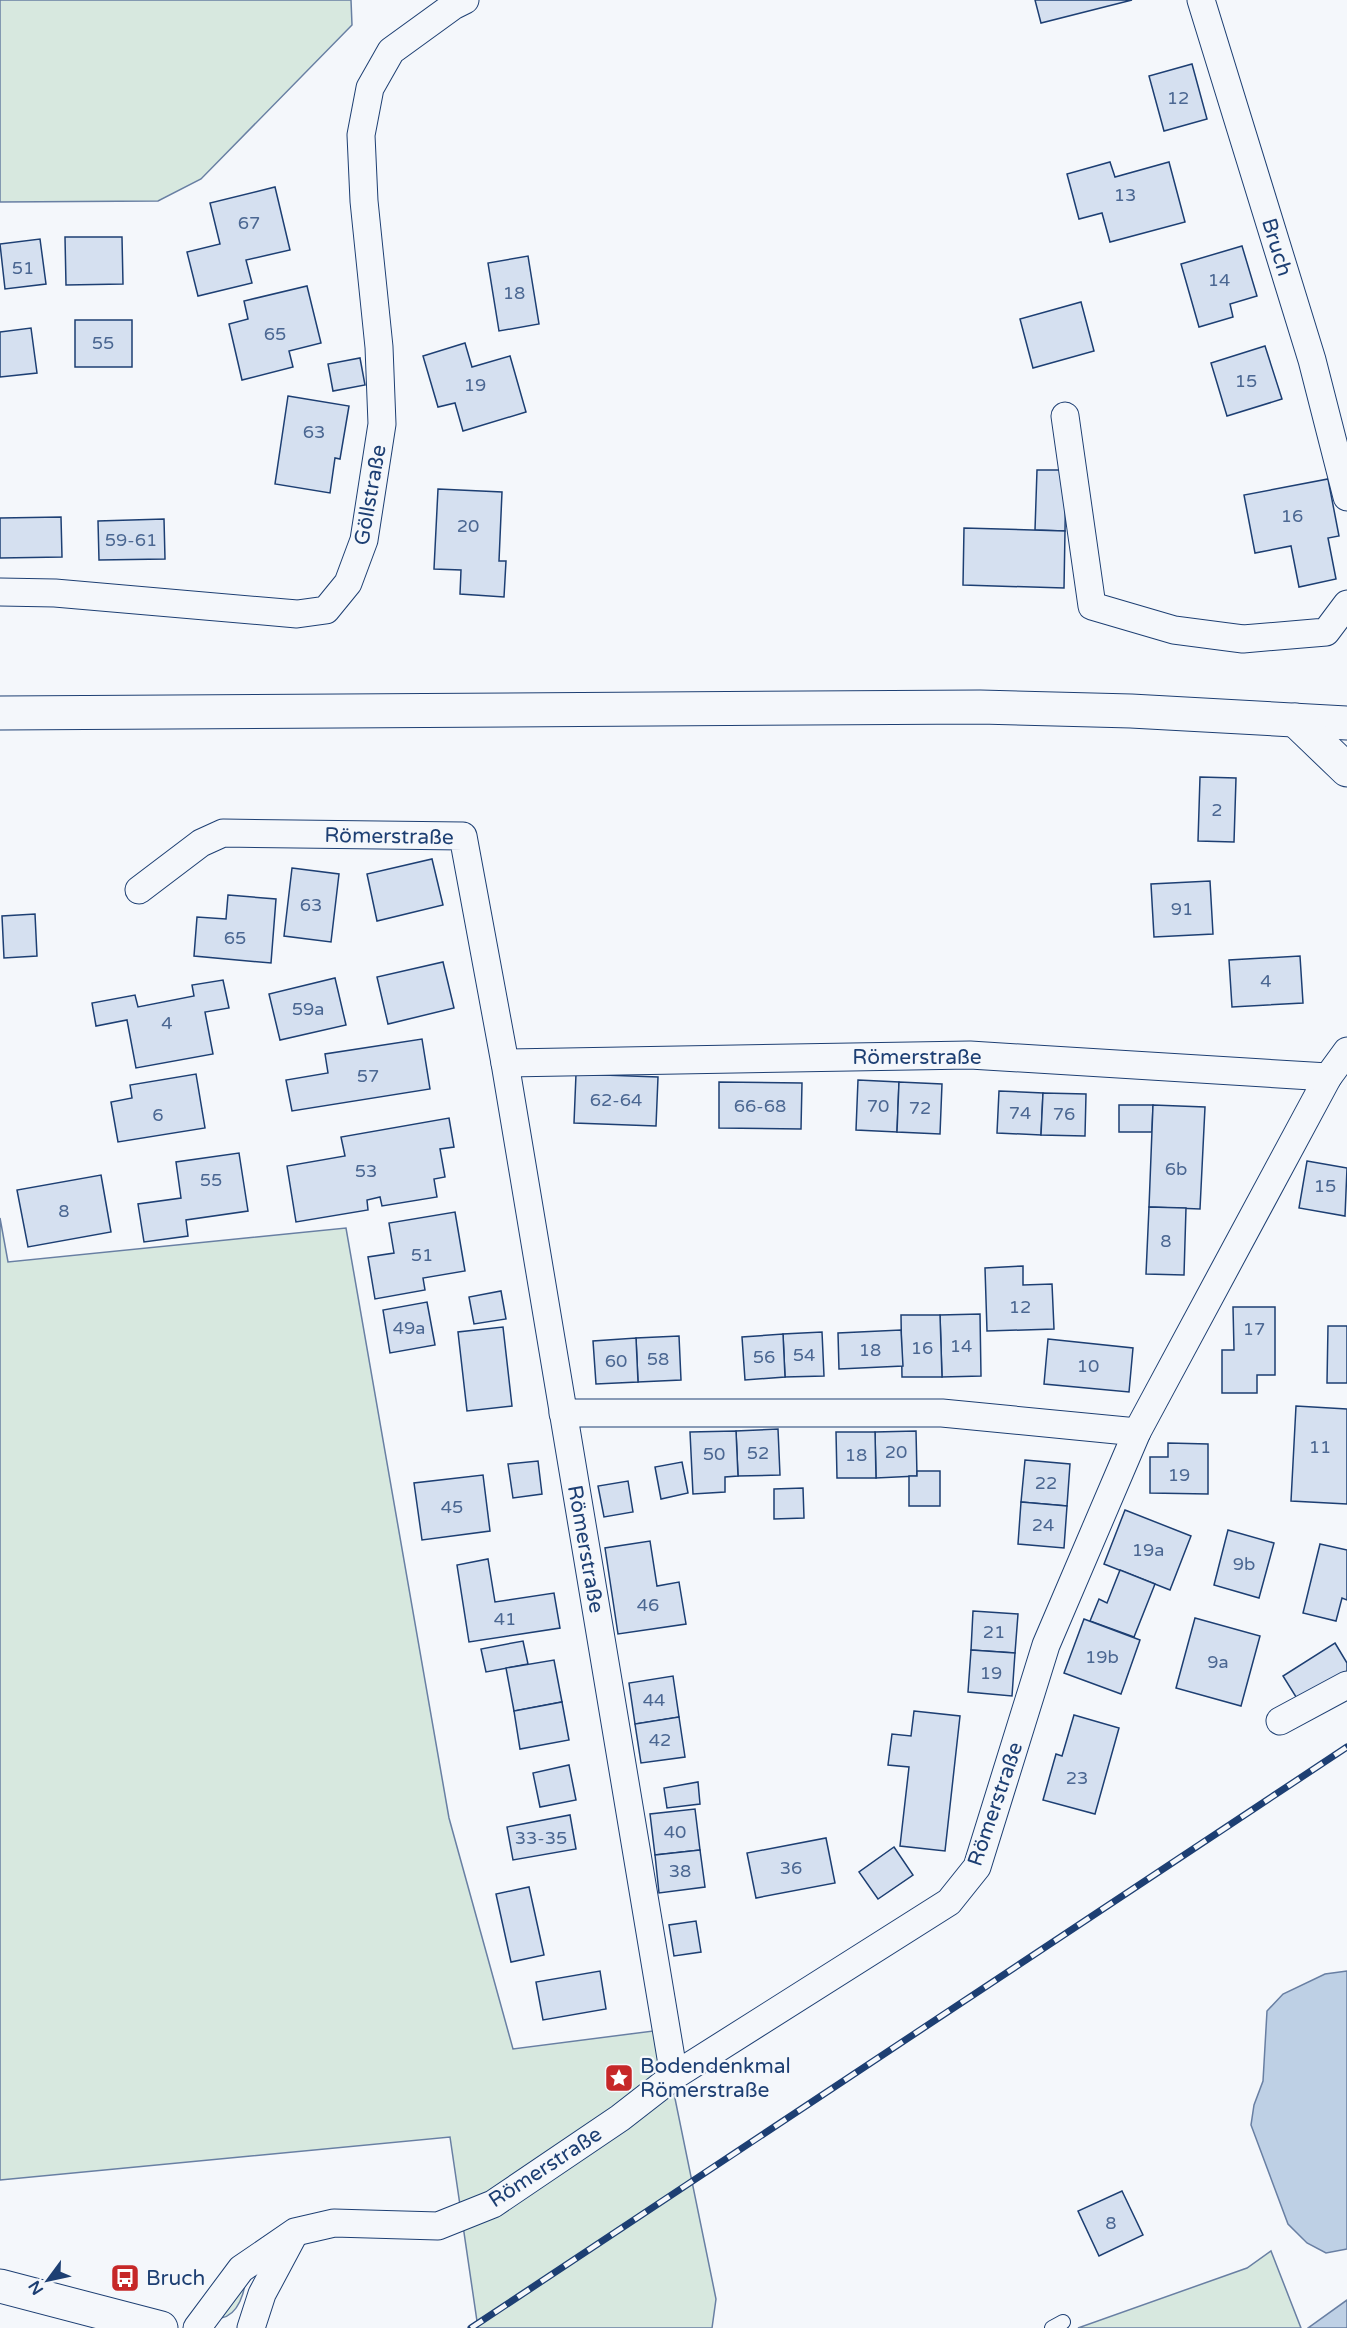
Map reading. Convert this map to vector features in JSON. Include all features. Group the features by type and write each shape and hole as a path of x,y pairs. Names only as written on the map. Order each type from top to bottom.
{"main road":[{"path":"0,714 980,707 1131,711 1347,723"},
{"path":"1295,720 1347,770"},
{"path":"0,2286 160,2328"}],"street":[{"name":"Göllstraße","path":"0,592 55,593 297,614 326,610 348,583 364,540 382,424 380,347 364,201 361,135 370,88 391,51 453,6 465,0"},
{"name":"Bruch","path":"1201,0 1311,360 1347,497"},
{"path":"1065,416 1092,606 1174,630 1243,639 1326,632 1347,604"},
{"name":"Römerstraße","path":"139,890 201,843 223,833 463,836 505,1063 674,2076"},
{"name":"Römerstraße","path":"197,2328 241,2269 295,2232 334,2223 438,2226 493,2204 620,2118 674,2076 949,1902 977,1867 1046,1645 1137,1432 1328,1077 1347,1051"},
{"name":"Römerstraße","path":"505,1063 970,1055 1328,1077"},
{"path":"563,1413 942,1413 1137,1432"},
{"path":"1280,1721 1347,1685"},
{"path":"251,2328 262,2294 295,2232"}],"shaded area":[{"path":"0,0 351,0 352,25 201,179 158,201 0,202"},
{"path":"0,1218 8,1262 346,1228 449,1818 513,2049 661,2030 716,2299 712,2328 478,2328 450,2137 0,2180"},
{"path":"1271,2251 1301,2328 1078,2328 1247,2268"},
{"path":"246,2276 240,2302 232,2312 221,2318"}],"water":[{"path":"1347,1971 1347,2249 1326,2253 1307,2243 1288,2224 1251,2125 1254,2105 1263,2081 1267,2011 1283,1994 1325,1974"},
{"path":"1347,2300 1347,2328 1308,2328"}],"building":[{"path":"1035,0 1132,0 1041,23"},
{"path":"1192,64 1207,119 1164,131 1149,76"},
{"path":"1110,162 1115,177 1169,162 1185,222 1110,242 1102,213 1079,219 1067,174"},
{"path":"275,187 290,250 246,260 252,283 198,296 187,252 220,244 210,203"},
{"path":"65,237 122,237 123,284 66,285"},
{"path":"40,239 46,284 5,289 0,244"},
{"path":"1242,246 1257,296 1230,304 1233,317 1199,327 1181,264"},
{"path":"528,256 539,324 499,331 488,263"},
{"path":"307,286 321,343 289,351 293,367 242,380 229,324 248,319 244,301"},
{"path":"1081,302 1094,351 1033,368 1020,319"},
{"path":"75,320 132,320 132,367 75,367"},
{"path":"31,328 37,373 0,377 0,332"},
{"path":"465,343 472,367 510,356 526,412 463,431 455,403 438,407 423,356"},
{"path":"1265,346 1282,399 1227,416 1211,363"},
{"path":"360,358 365,385 333,391 328,364"},
{"path":"288,396 349,406 340,459 335,458 330,493 275,484"},
{"path":"1037,470 1066,470 1065,531 1035,530"},
{"path":"1328,479 1339,536 1328,538 1336,579 1299,587 1291,546 1255,553 1244,495"},
{"path":"438,489 502,492 499,561 506,561 504,597 460,594 461,570 434,569"},
{"path":"61,517 62,557 0,558 0,518"},
{"path":"164,519 165,559 99,560 98,521"},
{"path":"964,528 1065,531 1064,588 963,585"},
{"path":"1200,777 1236,778 1234,842 1198,841"},
{"path":"432,859 443,905 377,921 367,874"},
{"path":"292,868 339,874 331,942 284,936"},
{"path":"1210,881 1213,934 1154,937 1151,884"},
{"path":"228,895 276,899 271,963 194,956 197,917 226,919"},
{"path":"35,914 37,956 4,958 2,916"},
{"path":"1300,956 1303,1003 1232,1007 1229,960"},
{"path":"443,962 454,1008 388,1024 377,977"},
{"path":"335,978 346,1025 280,1040 269,994"},
{"path":"223,980 229,1008 205,1012 213,1054 136,1068 127,1020 96,1026 92,1003 135,995 138,1007 194,996 192,985"},
{"path":"422,1039 430,1089 292,1111 286,1080 328,1073 325,1054"},
{"path":"196,1074 205,1128 118,1142 111,1102 132,1098 130,1085"},
{"path":"576,1074 658,1077 656,1126 574,1123"},
{"path":"858,1080 899,1082 897,1132 856,1130"},
{"path":"719,1082 802,1083 801,1129 719,1128"},
{"path":"899,1082 942,1084 940,1134 897,1132"},
{"path":"999,1091 1043,1093 1041,1135 997,1133"},
{"path":"1043,1093 1086,1094 1085,1136 1041,1135"},
{"path":"1119,1105 1153,1105 1152,1132 1119,1132"},
{"path":"1153,1105 1205,1107 1200,1209 1149,1207"},
{"path":"449,1118 454,1147 440,1149 445,1177 434,1179 437,1197 382,1206 380,1197 367,1200 368,1210 296,1222 287,1166 345,1156 341,1137"},
{"path":"239,1153 248,1211 186,1220 188,1236 144,1242 138,1204 181,1198 176,1162"},
{"path":"1307,1161 1347,1168 1345,1216 1299,1208"},
{"path":"101,1175 111,1232 28,1247 17,1190"},
{"path":"1149,1207 1186,1208 1184,1275 1146,1274"},
{"path":"455,1212 465,1271 423,1278 425,1290 375,1299 368,1257 394,1253 389,1223"},
{"path":"1023,1266 1023,1285 1052,1284 1054,1329 987,1331 985,1268"},
{"path":"501,1291 506,1319 474,1324 469,1297"},
{"path":"427,1302 435,1345 390,1353 383,1310"},
{"path":"1233,1307 1275,1307 1275,1375 1257,1375 1257,1393 1222,1393 1222,1350 1234,1350"},
{"path":"980,1314 981,1376 942,1377 940,1315"},
{"path":"901,1315 940,1315 942,1377 902,1377"},
{"path":"1328,1326 1347,1326 1347,1383 1327,1383"},
{"path":"503,1327 512,1406 467,1411 458,1332"},
{"path":"901,1330 903,1366 839,1369 838,1333"},
{"path":"822,1332 824,1376 785,1377 783,1334"},
{"path":"783,1334 785,1377 745,1380 742,1337"},
{"path":"679,1336 681,1380 638,1382 636,1338"},
{"path":"636,1338 638,1382 596,1384 593,1341"},
{"path":"1048,1339 1133,1348 1129,1392 1044,1384"},
{"path":"1296,1406 1347,1409 1347,1504 1291,1501"},
{"path":"778,1429 780,1475 738,1476 736,1431"},
{"path":"736,1431 738,1476 725,1477 725,1492 693,1494 690,1432"},
{"path":"916,1431 917,1476 876,1478 875,1432"},
{"path":"836,1432 875,1432 876,1478 837,1478"},
{"path":"1168,1443 1208,1444 1208,1494 1150,1493 1150,1457 1168,1457"},
{"path":"1025,1460 1070,1464 1067,1506 1021,1502"},
{"path":"538,1461 542,1494 513,1498 508,1464"},
{"path":"682,1462 688,1493 661,1499 655,1467"},
{"path":"917,1471 940,1471 940,1506 909,1506 909,1476 917,1476"},
{"path":"483,1475 490,1531 422,1540 414,1483"},
{"path":"628,1481 633,1512 604,1517 598,1486"},
{"path":"803,1488 804,1518 774,1519 774,1489"},
{"path":"1021,1502 1067,1506 1064,1548 1018,1544"},
{"path":"1125,1510 1191,1536 1170,1590 1104,1564"},
{"path":"1228,1530 1274,1543 1259,1598 1214,1585"},
{"path":"650,1541 657,1586 679,1582 686,1624 618,1634 605,1548"},
{"path":"1320,1544 1347,1550 1347,1600 1342,1598 1336,1621 1303,1613"},
{"path":"488,1559 495,1602 554,1593 560,1628 469,1642 457,1565"},
{"path":"1120,1570 1155,1584 1134,1637 1090,1621 1099,1599 1107,1603"},
{"path":"973,1611 1018,1614 1015,1653 971,1650"},
{"path":"1195,1618 1260,1636 1241,1706 1176,1688"},
{"path":"1084,1619 1140,1640 1121,1694 1064,1673"},
{"path":"523,1641 528,1664 486,1672 481,1649"},
{"path":"1335,1643 1347,1663 1347,1676 1301,1705 1283,1676"},
{"path":"971,1650 1015,1653 1012,1696 968,1692"},
{"path":"554,1660 562,1702 514,1711 506,1668"},
{"path":"673,1676 679,1717 635,1724 629,1683"},
{"path":"562,1702 569,1740 520,1749 514,1711"},
{"path":"914,1711 960,1716 945,1851 900,1846 909,1767 888,1765 892,1734 911,1736"},
{"path":"1074,1715 1119,1728 1095,1814 1043,1800 1056,1754 1062,1756"},
{"path":"679,1717 685,1757 641,1763 635,1724"},
{"path":"569,1765 576,1800 540,1807 533,1773"},
{"path":"698,1782 700,1804 667,1808 664,1788"},
{"path":"695,1809 700,1850 655,1855 650,1814"},
{"path":"570,1815 576,1849 513,1860 507,1827"},
{"path":"826,1838 835,1883 756,1898 747,1853"},
{"path":"894,1847 913,1875 878,1899 859,1872"},
{"path":"700,1850 705,1887 659,1893 655,1855"},
{"path":"529,1887 544,1955 511,1962 496,1894"},
{"path":"696,1921 701,1952 674,1956 669,1925"},
{"path":"600,1971 606,2009 543,2020 536,1982"},
{"path":"1122,2191 1143,2235 1099,2256 1078,2211"}],"railway":[{"path":"471,2328 1347,1747"}],"place":[{"name":"Bodendenkmal Römerstraße","path":"619,2078"},
{"name":"Bruch","path":"125,2278"}]}
